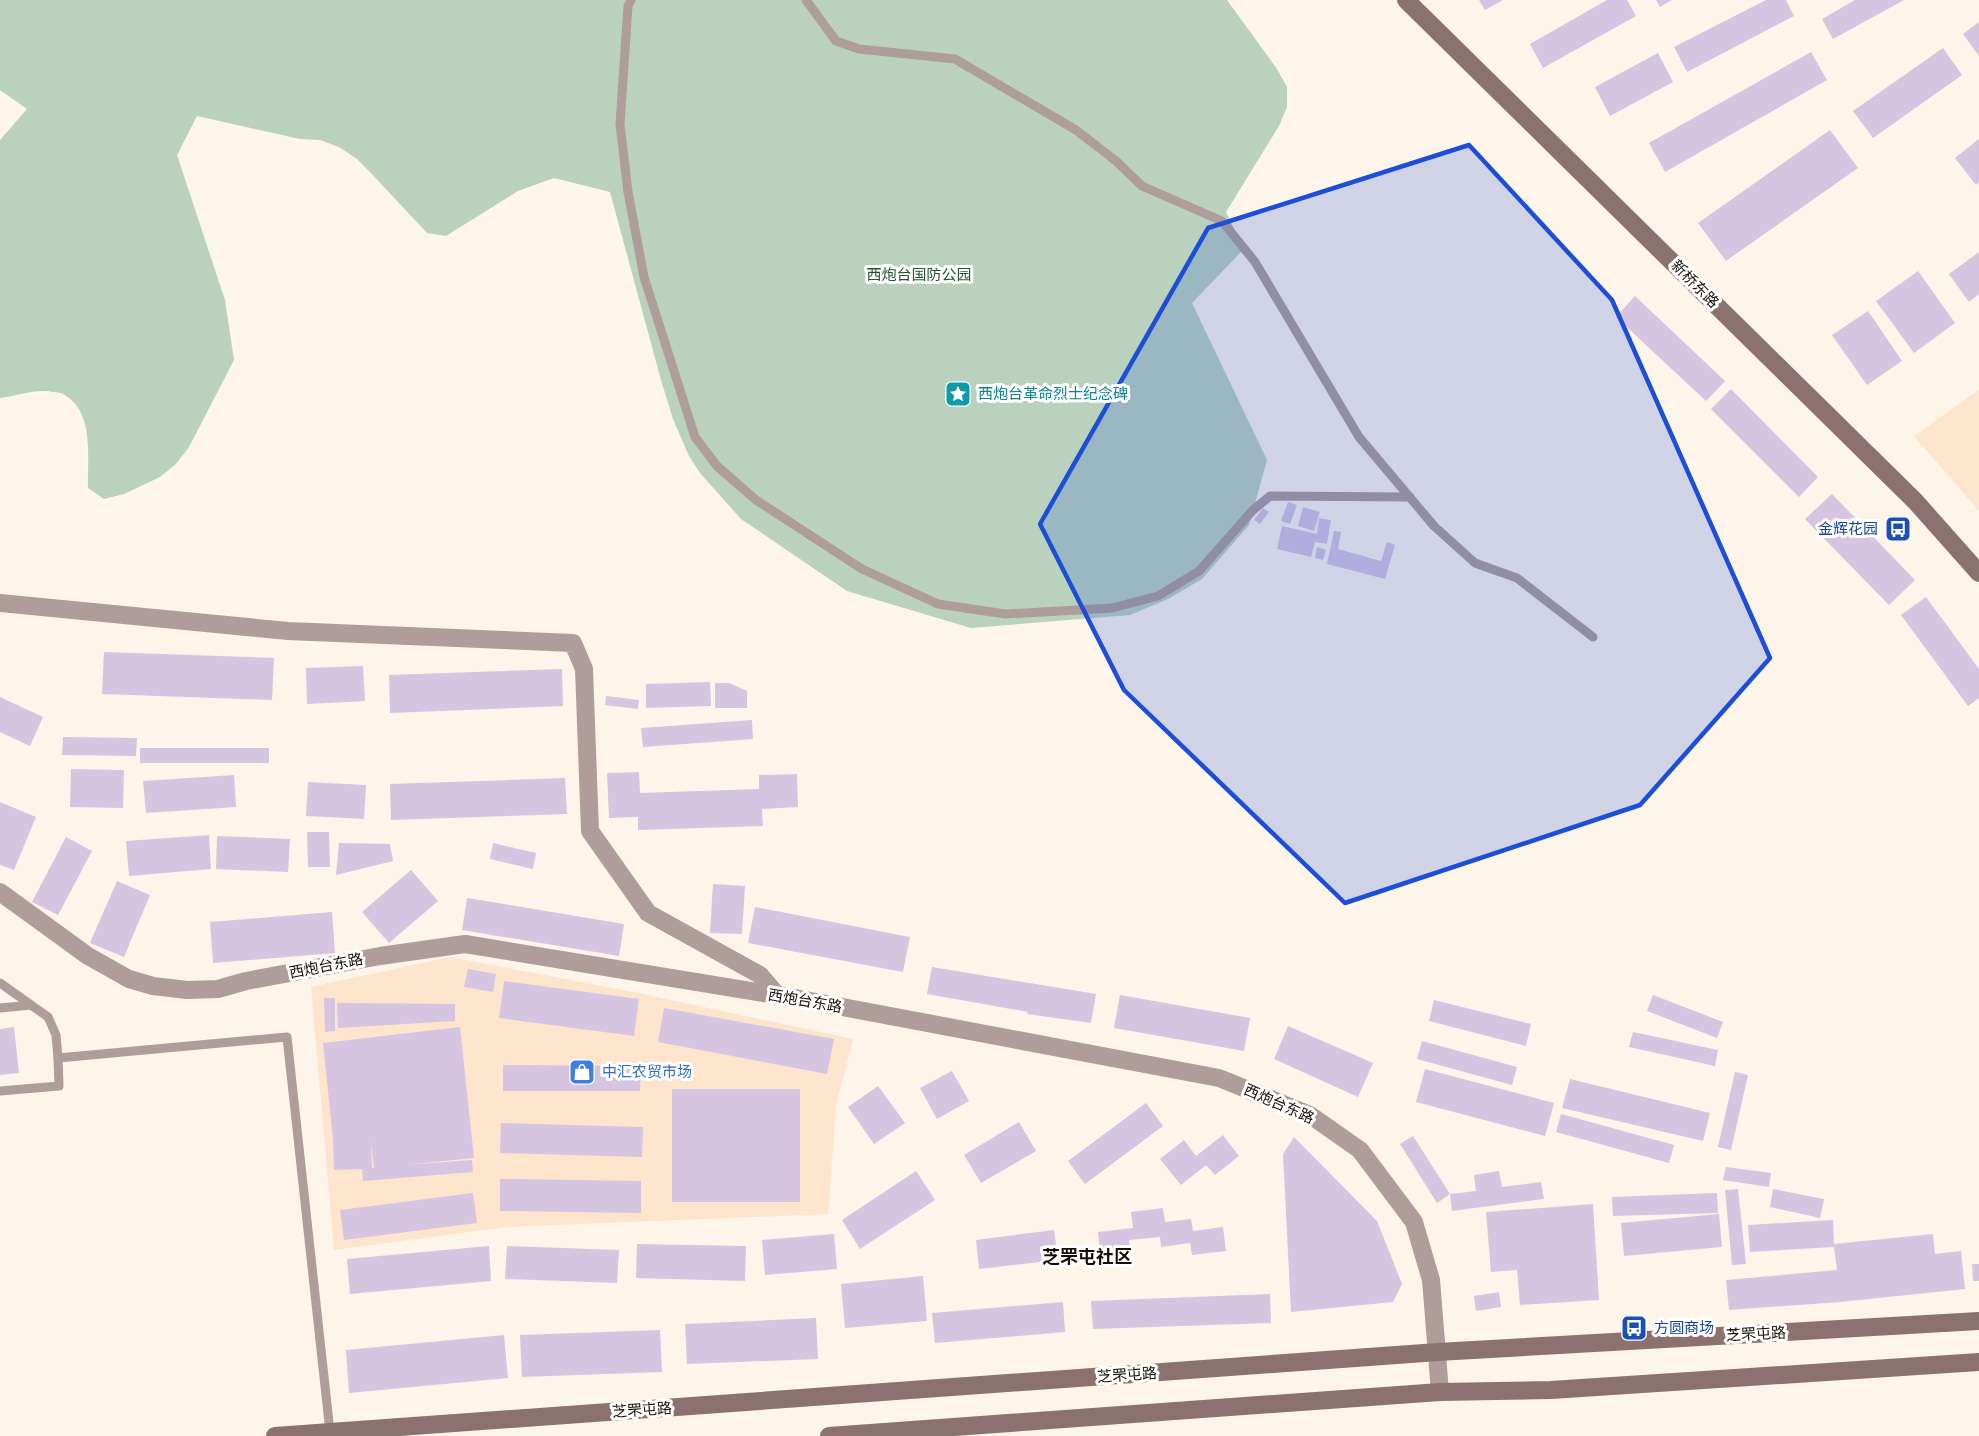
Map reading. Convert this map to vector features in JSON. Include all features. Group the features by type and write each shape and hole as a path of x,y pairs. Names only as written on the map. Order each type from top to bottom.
{"main road":[{"name":"新桥东路","path":"1406,0 1915,501 1979,573"},
{"name":"芝罘屯路","path":"275,1436 1438,1352 1979,1321"},
{"path":"829,1436 1440,1392 1551,1390 1979,1362"}],"street":[{"path":"0,603 288,631 573,643 584,669 590,831 648,913 760,975 778,996"},
{"name":"西炮台东路","path":"0,892 88,956 129,979 153,986 187,990 218,989 246,981 380,956 465,944 778,996 1220,1078 1310,1115 1360,1150 1414,1222 1431,1280 1440,1392"}],"lane":[{"path":"631,0 628,6 620,124 628,192 644,277 695,437 717,466 756,500 862,569 938,604 949,606 1005,614 1112,608 1158,596 1200,571 1253,510 1270,496 1410,498"},
{"path":"806,0 836,41 859,49 956,59 1076,130 1116,161 1142,186 1222,221 1255,262 1359,437 1434,526 1475,563 1517,578 1593,636"},
{"path":"0,984 48,1017 56,1035 59,1086 0,1091"},
{"path":"0,1008 31,1005"},
{"path":"58,1058 287,1037 330,1432"}],"highlighted area":[{"path":"1469,145 1612,300 1770,658 1640,805 1345,903 1124,690 1040,524 1208,228"}],"shaded area":[{"path":"1979,390 1979,511 1914,436"},
{"name":"中汇农贸市场","path":"450,957 638,993 853,1039 836,1106 828,1214 507,1227 334,1250 311,987"}],"green space":[{"name":"西炮台国防公园","path":"0,0 1227,0 1277,69 1287,87 1287,107 1279,126 1226,212 1244,249 1192,303 1267,460 1249,525 1202,579 1168,599 1130,615 971,628 847,591 741,519 700,473 689,456 673,419 661,380 610,192 554,178 518,191 446,236 427,233 357,159 339,147 320,140 300,139 197,116 177,155 225,300 234,360 189,447 176,464 160,477 124,494 104,499 88,488 87,437 81,413 75,403 63,394 47,391 0,398 0,140 27,109 0,90"}],"building":[{"path":"1479,0 1503,0 1485,10"},
{"path":"1607,0 1627,0 1636,16 1543,68 1530,44"},
{"path":"1656,0 1672,0 1660,7"},
{"path":"1766,0 1786,0 1794,16 1687,72 1674,47"},
{"path":"1855,0 1904,0 1833,39 1822,19"},
{"path":"1979,22 1979,56 1963,34"},
{"path":"1943,48 1962,75 1873,138 1853,111"},
{"path":"1811,52 1827,80 1665,172 1649,143"},
{"path":"1658,53 1673,82 1610,116 1595,87"},
{"path":"1830,130 1858,168 1726,261 1698,223"},
{"path":"1979,139 1979,182 1976,185 1955,158"},
{"path":"1979,252 1979,294 1969,302 1949,274"},
{"path":"1918,271 1955,323 1914,353 1876,301"},
{"path":"1635,296 1725,381 1706,401 1616,317"},
{"path":"1868,311 1902,361 1867,385 1832,335"},
{"path":"1731,389 1818,477 1799,497 1711,409"},
{"path":"1832,494 1915,580 1889,605 1805,519"},
{"path":"1288,502 1297,505 1290,524 1281,521"},
{"path":"1303,507 1320,512 1314,531 1298,526"},
{"path":"1263,508 1269,512 1260,524 1254,520"},
{"path":"1319,518 1331,520 1327,544 1315,542 1311,557 1277,549 1282,526 1317,534"},
{"path":"1334,531 1341,532 1338,549 1381,561 1387,542 1395,545 1385,579 1327,564"},
{"path":"1317,547 1326,550 1323,560 1315,558"},
{"path":"1926,597 1979,669 1979,698 1968,706 1901,615"},
{"path":"104,652 274,658 272,700 102,694"},
{"path":"363,666 365,701 307,704 306,668"},
{"path":"562,669 563,706 390,713 389,675"},
{"path":"710,682 711,706 646,708 646,684"},
{"path":"715,683 729,683 747,691 747,708 715,708"},
{"path":"606,696 639,700 638,709 605,705"},
{"path":"0,697 43,717 30,746 0,732"},
{"path":"752,720 753,739 643,747 641,728"},
{"path":"63,737 137,738 136,756 62,755"},
{"path":"140,748 269,748 269,763 140,763"},
{"path":"71,769 124,770 123,808 70,807"},
{"path":"639,772 640,793 759,789 759,775 797,774 798,807 762,809 763,826 638,830 638,817 609,818 607,773"},
{"path":"234,775 236,807 146,813 143,781"},
{"path":"565,778 567,814 391,820 390,784"},
{"path":"308,782 366,785 364,819 306,816"},
{"path":"0,802 36,817 14,870 0,865"},
{"path":"307,832 329,832 330,867 308,867"},
{"path":"209,835 211,869 129,876 126,841"},
{"path":"217,836 290,839 288,872 216,869"},
{"path":"66,837 92,851 58,915 32,902"},
{"path":"339,843 390,844 393,861 336,875"},
{"path":"493,843 536,853 533,869 490,859"},
{"path":"411,870 438,901 389,943 362,912"},
{"path":"117,881 150,895 124,957 90,943"},
{"path":"713,884 745,886 742,934 710,933"},
{"path":"467,898 624,924 619,956 462,930"},
{"path":"755,907 910,937 903,972 748,943"},
{"path":"332,912 335,953 213,963 210,922"},
{"path":"932,967 1096,994 1091,1023 1027,1014 1028,1012 927,994"},
{"path":"468,969 496,974 493,992 464,987"},
{"path":"504,981 639,999 634,1036 499,1018"},
{"path":"1120,995 1250,1018 1244,1051 1114,1028"},
{"path":"1653,995 1723,1022 1717,1038 1647,1011"},
{"path":"324,998 335,998 335,1031 325,1032"},
{"path":"1434,1000 1531,1024 1526,1046 1429,1021"},
{"path":"337,1003 455,1004 455,1021 338,1028"},
{"path":"664,1008 834,1039 827,1074 658,1042"},
{"path":"1288,1026 1373,1063 1358,1097 1274,1059"},
{"path":"14,1027 19,1073 0,1075 0,1029"},
{"path":"460,1027 474,1158 405,1165 472,1160 473,1172 363,1181 362,1169 334,1170 323,1043","holes":["371,1141 374,1168 372,1168"]},
{"path":"1633,1032 1718,1050 1715,1066 1629,1047"},
{"path":"1422,1041 1517,1067 1512,1085 1417,1059"},
{"path":"503,1065 641,1066 640,1091 503,1091"},
{"path":"1425,1069 1554,1103 1545,1136 1416,1102"},
{"path":"952,1071 969,1101 937,1119 920,1088"},
{"path":"1735,1072 1748,1075 1731,1150 1718,1147"},
{"path":"1570,1079 1710,1113 1703,1141 1562,1108"},
{"path":"878,1086 905,1123 874,1144 848,1107"},
{"path":"672,1089 800,1089 800,1202 672,1202"},
{"path":"1146,1103 1163,1126 1085,1184 1068,1161"},
{"path":"1561,1114 1674,1145 1669,1163 1556,1132"},
{"path":"1019,1122 1036,1151 981,1183 964,1155"},
{"path":"501,1123 643,1127 642,1157 500,1153"},
{"path":"1223,1135 1239,1156 1215,1175 1206,1165 1181,1185 1160,1159 1184,1140 1196,1156"},
{"path":"1413,1136 1450,1194 1437,1203 1400,1144"},
{"path":"1294,1137 1377,1221 1402,1284 1393,1302 1291,1312 1283,1154"},
{"path":"1726,1167 1771,1173 1769,1187 1723,1180"},
{"path":"916,1171 935,1200 860,1249 842,1220"},
{"path":"1499,1171 1502,1187 1541,1182 1544,1199 1452,1211 1450,1194 1476,1191 1474,1175"},
{"path":"500,1179 641,1181 641,1213 500,1211"},
{"path":"1738,1189 1746,1264 1732,1265 1725,1190"},
{"path":"1773,1189 1824,1199 1820,1218 1770,1207"},
{"path":"473,1193 477,1223 344,1240 340,1210"},
{"path":"1717,1193 1718,1213 1613,1216 1612,1197"},
{"path":"1593,1204 1599,1300 1520,1305 1517,1270 1491,1272 1486,1212"},
{"path":"1163,1208 1165,1222 1191,1219 1193,1231 1223,1227 1226,1251 1192,1255 1190,1243 1161,1247 1160,1237 1129,1240 1131,1257 1101,1260 1098,1232 1133,1228 1131,1212"},
{"path":"1719,1214 1722,1247 1624,1256 1621,1223"},
{"path":"1833,1220 1834,1244 1933,1234 1935,1254 1961,1251 1965,1289 1840,1302 1729,1310 1726,1280 1837,1270 1834,1247 1750,1252 1748,1225"},
{"path":"1054,1230 1058,1260 979,1269 976,1240"},
{"path":"834,1234 837,1269 765,1275 762,1240"},
{"path":"637,1244 746,1246 745,1281 636,1278"},
{"path":"489,1246 491,1281 350,1294 347,1259"},
{"path":"507,1246 619,1250 617,1283 505,1279"},
{"path":"1972,1264 1979,1264 1979,1281 1973,1281"},
{"path":"923,1276 927,1321 845,1328 841,1284"},
{"path":"1499,1292 1501,1307 1476,1311 1474,1296"},
{"path":"1270,1294 1271,1323 1093,1329 1091,1301"},
{"path":"1063,1302 1065,1332 935,1343 932,1313"},
{"path":"816,1318 818,1359 687,1364 685,1324"},
{"path":"660,1330 662,1372 522,1377 520,1335"},
{"path":"504,1335 508,1378 349,1393 346,1350"}],"place":[{"name":"西炮台革命烈士纪念碑","path":"958,394"},
{"name":"金辉花园","path":"1898,529"},
{"name":"中汇农贸市场","path":"582,1072"},
{"name":"方圆商场","path":"1634,1328"}],"district":[{"name":"芝罘屯社区","path":"1087,1257"}]}
